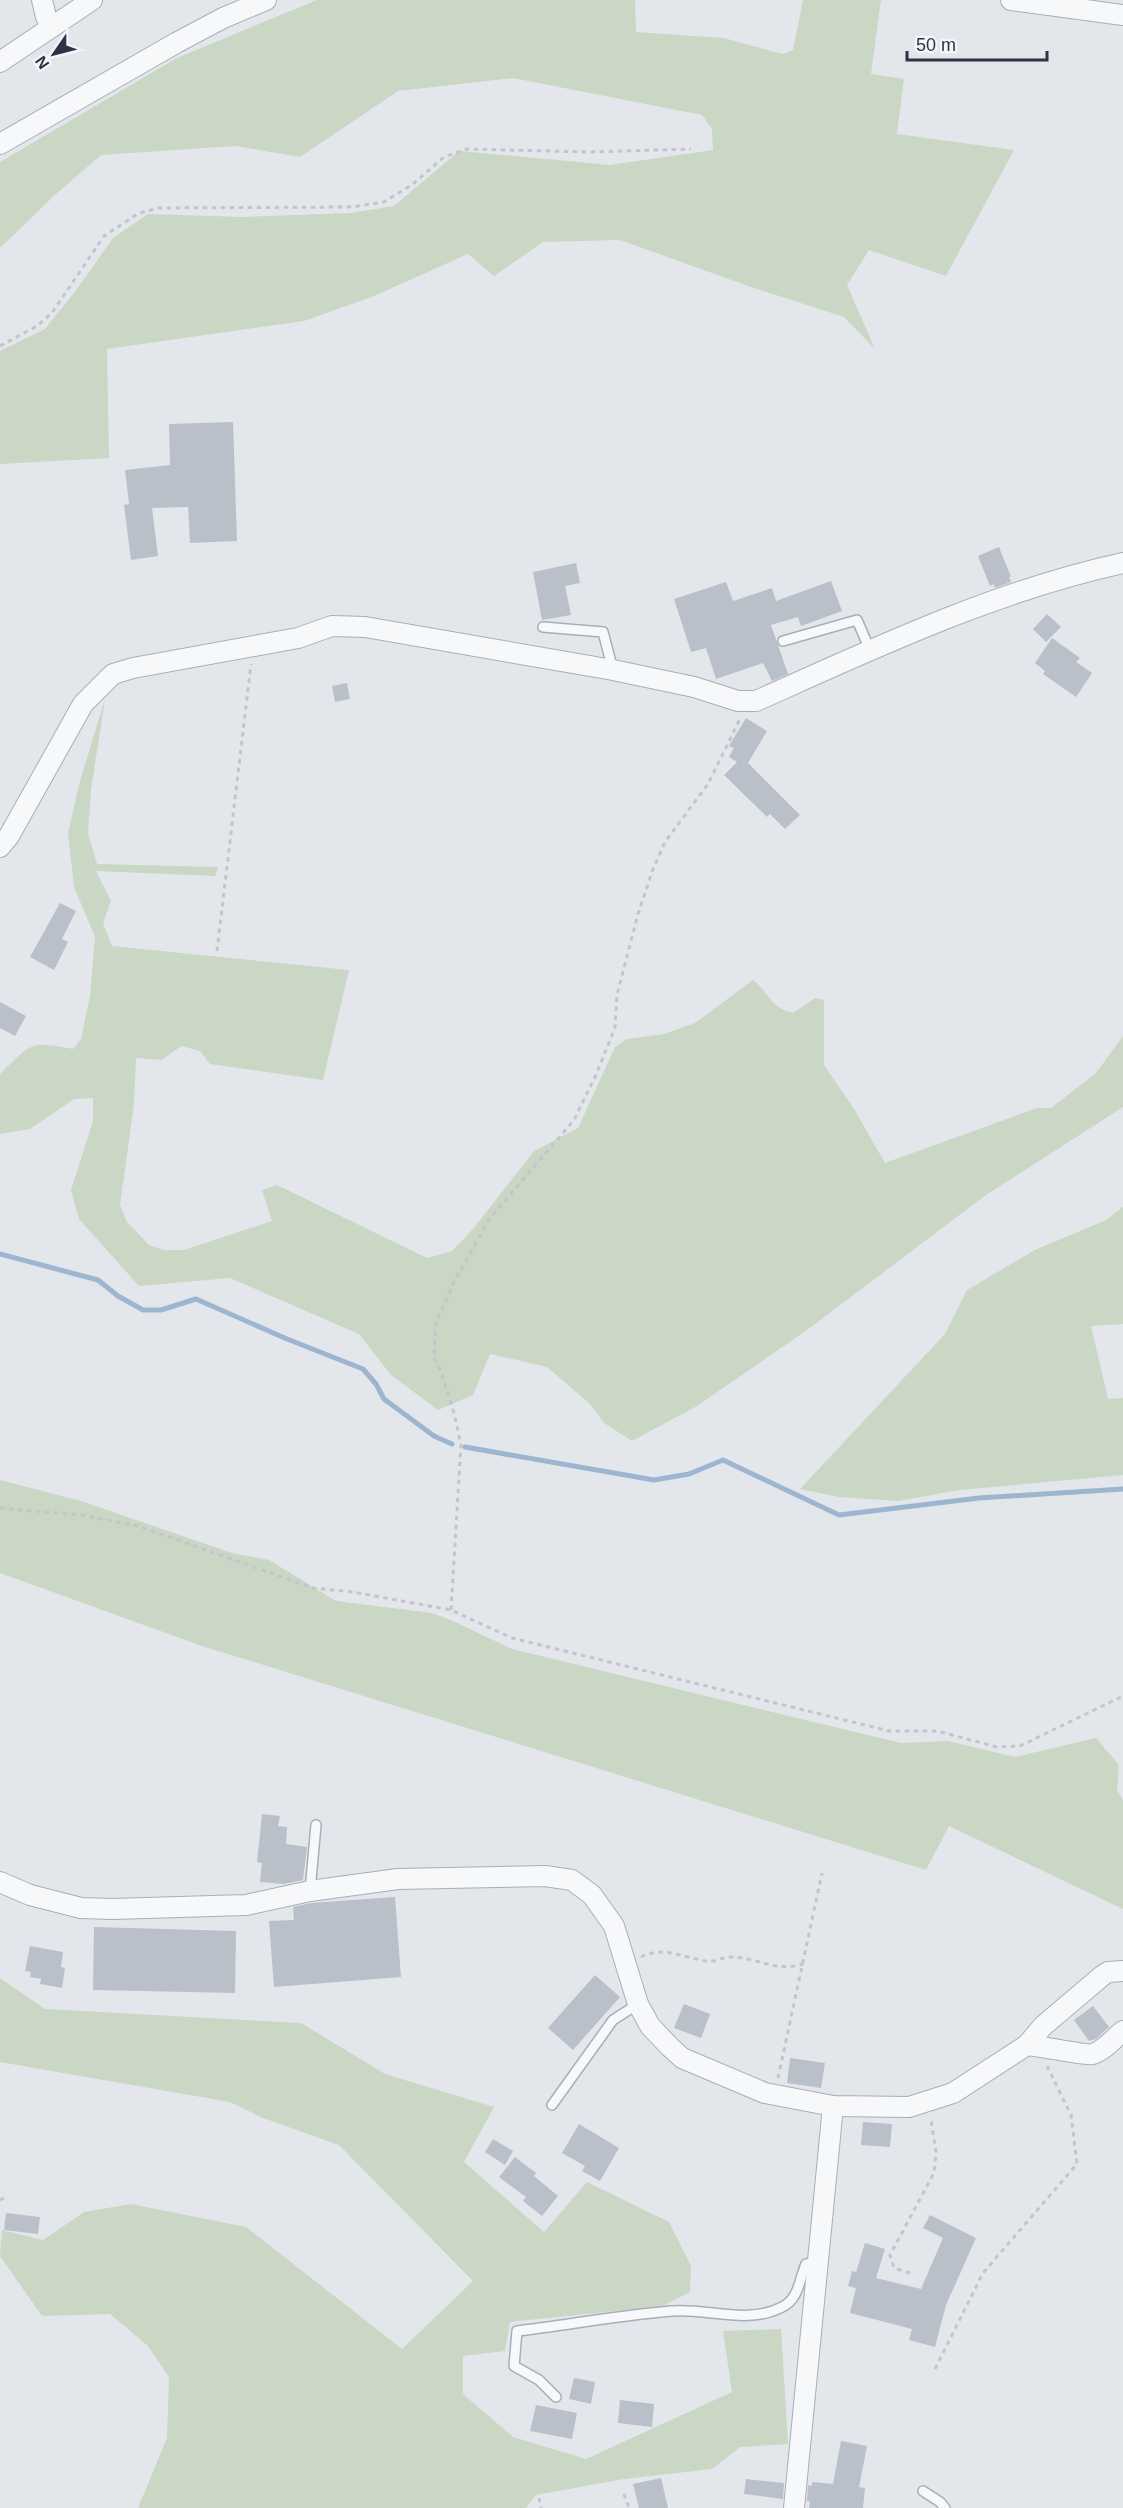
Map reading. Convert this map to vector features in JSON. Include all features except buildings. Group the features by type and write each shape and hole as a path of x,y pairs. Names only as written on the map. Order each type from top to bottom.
{"street":[{"path":"42,0 46,17 53,26"},
{"path":"0,62 92,0"},
{"path":"0,144 176,43 223,18 266,0"},
{"path":"1011,0 1123,15"},
{"path":"0,847 9,836 83,704 103,682 113,675 133,668 298,638 332,626 355,626 612,670 694,687 748,702 756,701 870,650 972,609 1074,573 1123,563"},
{"path":"0,1882 30,1895 81,1908 112,1909 246,1905 310,1891 398,1879 545,1876 572,1880 592,1895 614,1926 638,2004 650,2026 682,2058 774,2095 833,2106 909,2107 953,2093 1028,2045 1042,2026 1102,1976 1108,1972 1123,1971"},
{"path":"1028,2045 1091,2055 1101,2050 1123,2031"},
{"path":"794,2508 833,2106"}],"lane":[{"path":"783,641 857,621 870,650"},
{"path":"543,627 603,632 612,670"},
{"path":"310,1891 316,1825"},
{"path":"552,2105 613,2020 638,2004"},
{"path":"556,2397 539,2380 514,2366 516,2331 675,2310 749,2316 772,2312 784,2306 795,2296 806,2264 819,2262"},
{"path":"923,2491 945,2508"}],"path":[{"path":"0,346 37,326 52,313 104,236 139,213 159,208 352,207 384,202 412,184 444,157 467,149 589,152 691,149"},
{"path":"217,951 253,646"},
{"path":"451,1610 461,1444 454,1413 434,1358 436,1323 454,1282 490,1218 574,1120 615,1028 617,995 652,869 664,842 708,784 748,702"},
{"path":"0,1508 81,1515 138,1526 312,1588 353,1592 451,1610 512,1638 890,1731 937,1731 997,1748 1020,1746 1123,1696"},
{"path":"774,2095 822,1873"},
{"path":"626,1965 647,1954 662,1951 709,1962 728,1957 785,1968 803,1964"},
{"path":"935,2369 983,2273 1077,2164 1071,2115 1048,2067 1028,2045"},
{"path":"910,2273 894,2268 890,2255 934,2173 936,2152 925,2102"},
{"path":"624,2494 629,2508"},
{"path":"539,2498 541,2508"}],"green space":[{"path":"317,0 635,0 636,32 724,38 782,54 793,50 803,0 881,0 871,74 904,79 897,134 1014,150 946,276 869,250 847,285 875,349 844,317 754,288 620,240 543,242 494,276 468,254 374,296 304,321 107,349 109,458 0,464 0,351 45,329 113,238 148,214 243,217 351,213 394,206 459,151 610,165 713,150 712,129 702,115 513,78 398,91 300,157 235,146 101,155 0,248 0,162 177,58"},
{"path":"105,699 91,790 88,833 97,864 218,867 215,876 96,871 111,901 103,923 112,946 349,970 323,1080 210,1064 200,1051 181,1046 162,1060 136,1058 134,1104 120,1205 127,1222 149,1245 164,1250 184,1250 272,1221 262,1190 277,1185 427,1258 452,1251 473,1229 534,1151 578,1128 615,1047 627,1039 664,1034 695,1023 753,980 778,1007 793,1013 815,998 824,1000 824,1065 854,1109 885,1163 1037,1108 1051,1108 1096,1073 1123,1036 1123,1107 986,1195 807,1330 697,1406 632,1441 604,1423 590,1404 547,1367 490,1354 473,1395 438,1410 391,1375 359,1334 230,1278 139,1286 79,1219 71,1190 93,1121 93,1098 74,1099 30,1129 0,1134 0,1074 25,1050 39,1045 73,1049 81,1039 90,996 95,937 74,887 68,833 80,781"},
{"path":"1123,1207 1123,1324 1091,1326 1108,1399 1123,1398 1123,1475 960,1490 898,1501 839,1497 800,1489 945,1334 967,1290 1035,1250 1106,1220"},
{"path":"0,1480 81,1501 232,1553 269,1560 336,1601 432,1613 512,1649 901,1743 948,1741 1015,1757 1096,1738 1119,1765 1117,1789 1123,1801 1123,1909 949,1826 926,1870 202,1646 0,1573"},
{"path":"0,1978 45,2009 301,2023 385,2074 494,2107 464,2162 544,2232 587,2182 669,2222 691,2266 690,2292 663,2306 510,2322 505,2351 463,2356 463,2394 513,2437 586,2459 732,2392 723,2331 781,2329 788,2444 740,2447 712,2469 624,2479 536,2495 526,2508 138,2508 167,2438 169,2377 148,2346 110,2314 42,2316 0,2256 2,2230 43,2240 84,2212 131,2204 246,2227 402,2349 473,2281 339,2145 263,2118 230,2102 0,2062"}],"waterway":[{"path":"0,1254 98,1280 118,1296 143,1310 161,1310 196,1299 363,1369 376,1384 384,1399 434,1436 452,1444"},
{"path":"465,1447 654,1480 689,1474 723,1460 839,1515 979,1498 1123,1489"}]}
